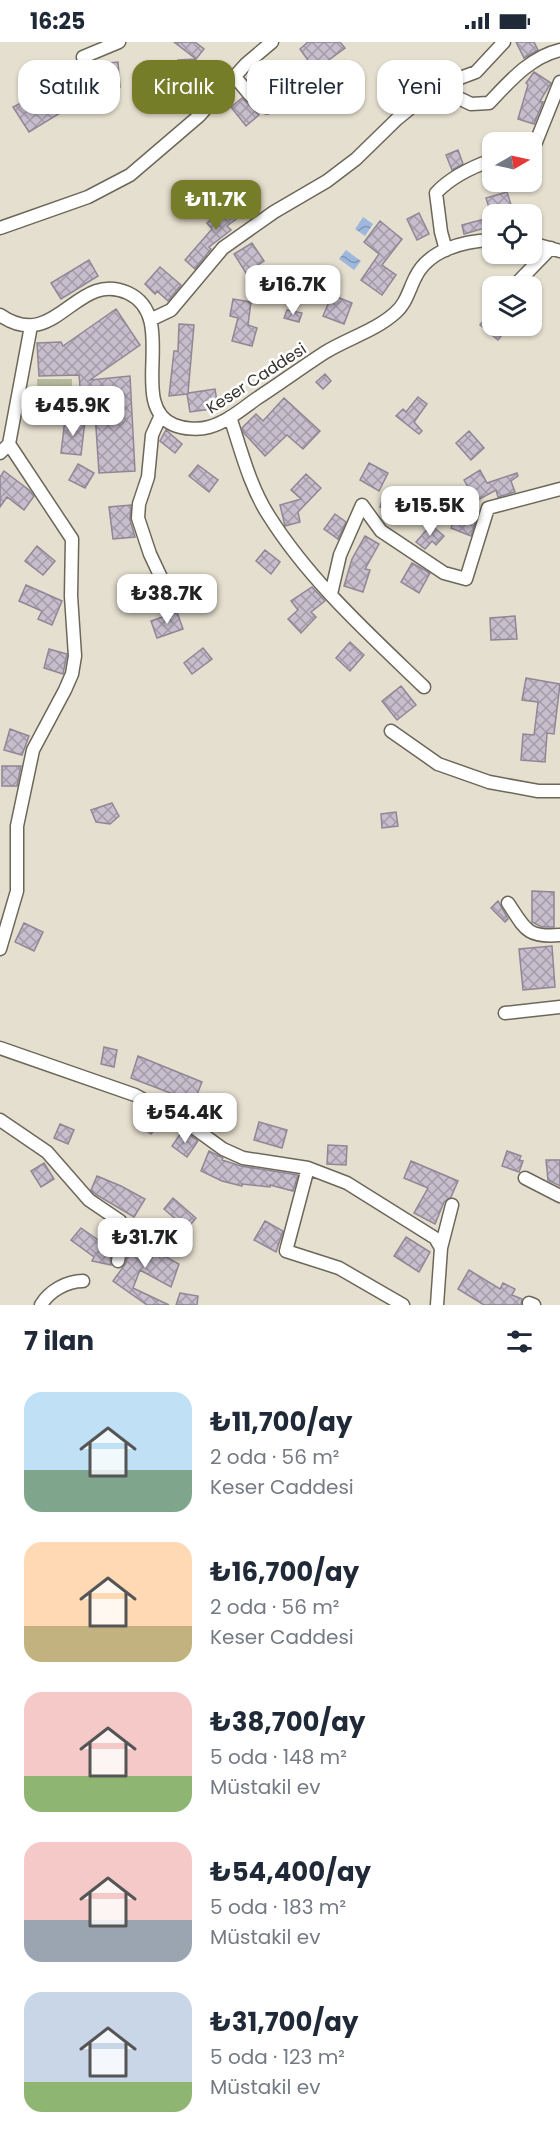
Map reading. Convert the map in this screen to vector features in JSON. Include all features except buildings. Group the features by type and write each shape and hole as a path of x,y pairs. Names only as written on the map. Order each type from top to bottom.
{"street":[{"path":"83,57 119,42"},
{"path":"247,91 235,76 256,54 272,42"},
{"path":"463,77 476,72 504,42"},
{"path":"463,100 471,104 489,103 521,70 538,58 560,50"},
{"path":"540,132 560,82"},
{"path":"0,228 88,197 130,175 201,114"},
{"path":"150,320 171,310 223,248 356,159 402,114"},
{"path":"446,250 436,194 444,185 482,164"},
{"name":"Keser Caddesi","path":"161,415 175,425 193,429 210,426 230,417 324,353 395,313 406,299 421,267 433,256 469,242 482,241"},
{"path":"526,276 556,250"},
{"path":"0,315 16,324 31,326 49,321 88,294 106,290 130,294 144,306 150,320 153,391 157,410 161,415 152,435 148,477 139,504 138,518 150,554 173,603"},
{"path":"0,949 17,891 17,826 33,750 65,690 72,674 75,656 71,596 72,539 5,448 31,326"},
{"path":"230,417 256,492 268,515 294,551 331,594 424,687"},
{"path":"331,594 340,555 362,505 381,531 444,573 466,579 488,508 560,489"},
{"path":"391,731 438,764 489,782 538,791 560,791"},
{"path":"508,903 525,929 531,934 560,935"},
{"path":"505,1013 560,1007"},
{"path":"0,1048 135,1095 243,1158 308,1168 347,1183 435,1238 441,1248"},
{"path":"0,1120 47,1152 89,1200 120,1221 124,1232 118,1261"},
{"path":"308,1168 286,1251 339,1268 403,1305"},
{"path":"525,1178 560,1196"},
{"path":"437,1305 441,1248 452,1205"},
{"path":"41,1305 44,1299 61,1287 74,1281 83,1281"}],"green space":[{"path":"37,379 72,379 72,411 38,412"}],"water":[{"path":"363,217 373,224 365,236 355,229"},
{"path":"346,250 361,261 354,270 339,259"}]}
